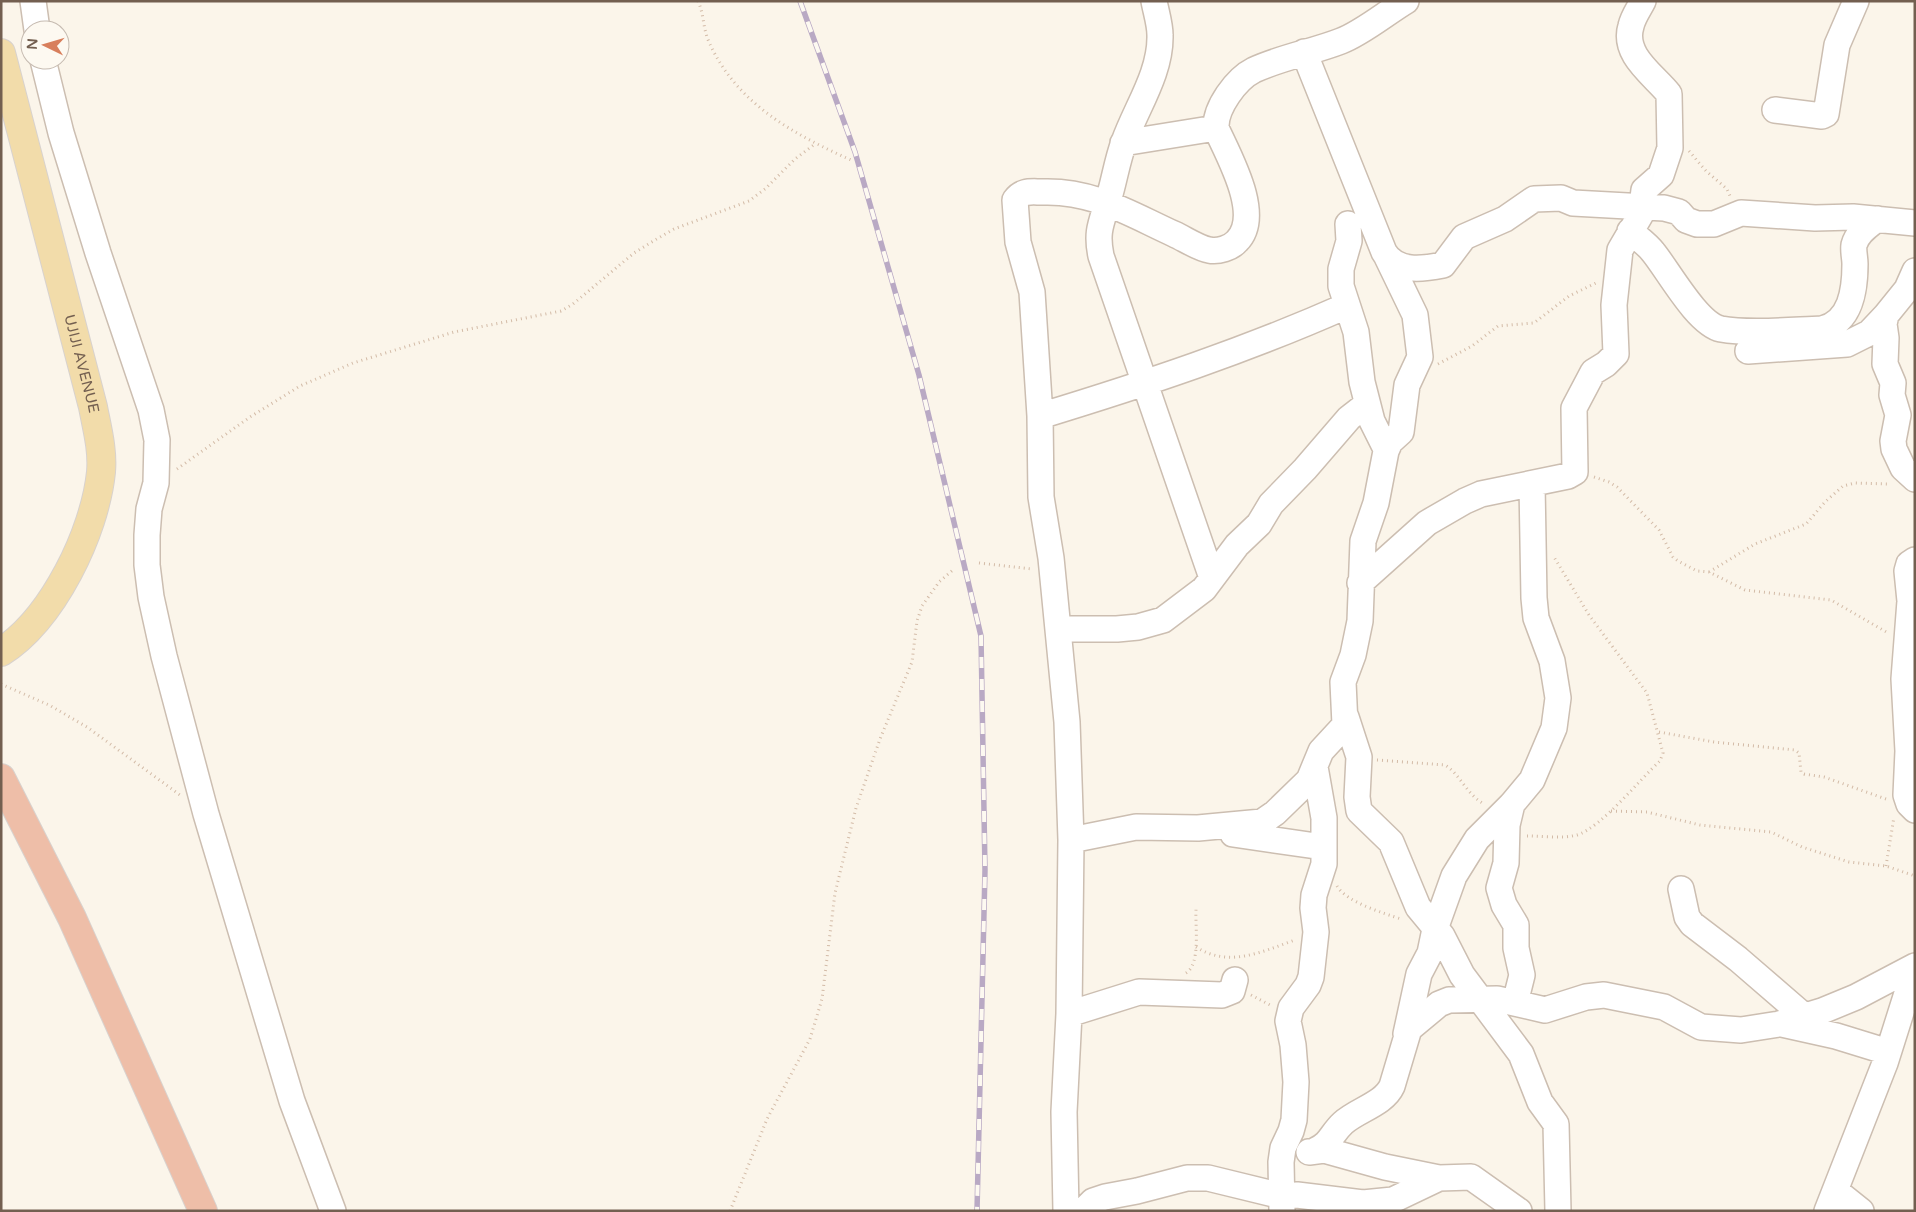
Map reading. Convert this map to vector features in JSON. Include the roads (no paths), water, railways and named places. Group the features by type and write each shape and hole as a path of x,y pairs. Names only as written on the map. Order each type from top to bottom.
{"highway":[{"path":"1,778 72,918 203,1211"}],"main road":[{"name":"UJIJI AVENUE","path":"1,53 93,407 100,440 101,471 93,508 76,556 62,582 52,599 30,627 1,652"}],"street":[{"path":"33,1 36,20"},
{"path":"1154,1 1160,34 1156,60 1148,87 1123,143 1108,202 1098,229 1098,242 1144,385 1212,578"},
{"path":"1066,1211 1064,1112 1069,1014 1071,840 1067,722 1059,629 1041,497 1040,416 1032,292 1018,242 1015,200 1024,192 1056,191 1108,202 1209,250 1233,245 1241,237 1245,226 1246,208 1241,182 1216,128 1215,117 1229,92 1252,71 1304,52 1343,41 1406,1"},
{"path":"1360,583 1427,523 1451,509 1481,494 1574,473 1576,468 1574,408 1593,372 1616,354 1614,305 1620,250 1641,214 1645,188 1662,172 1670,148 1669,94 1638,62 1630,40 1630,26 1643,1"},
{"path":"1775,110 1822,116 1826,114 1836,51 1856,1"},
{"path":"1071,840 1136,827 1198,828 1262,822 1302,789 1309,780 1321,751 1345,725 1343,682 1353,655 1358,629 1363,541 1376,503 1386,449 1402,432 1407,385 1420,354 1415,315 1387,257 1304,52"},
{"path":"45,70 61,133 86,216 151,410 158,440 156,483 147,535 147,565 151,598 206,814 292,1101 333,1211"},
{"path":"1123,143 1216,128"},
{"path":"1387,257 1395,263 1412,268 1443,265 1464,237 1505,219 1523,204 1539,197 1561,198 1573,202 1641,206 1676,211 1686,220 1697,224 1714,224 1741,213 1915,222"},
{"path":"1630,231 1652,250 1668,275 1690,303 1715,326 1738,330 1822,329 1833,324 1850,304 1854,289 1854,246 1858,235 1878,219"},
{"path":"1348,224 1349,241 1340,280 1346,306 1356,332 1362,382 1374,428 1386,449"},
{"path":"1748,351 1847,344 1869,333 1886,315 1907,289 1915,271"},
{"path":"1040,416 1144,385 1254,344 1346,306"},
{"path":"1886,315 1885,364 1893,383 1892,395 1898,415 1893,441 1906,482"},
{"path":"1059,629 1117,629 1155,624 1194,597 1212,578 1237,545 1259,524 1271,504 1305,470 1349,418 1368,404"},
{"path":"1282,1168 1296,1156 1316,1150 1327,1144 1343,1123 1383,1098 1390,1090 1406,1034 1419,974 1430,953 1435,929 1459,868 1477,839 1507,817 1532,780 1554,728 1559,708 1552,661 1536,618 1532,484"},
{"path":"1900,808 1909,804 1906,795 1910,691 1906,662 1910,601 1907,571 1909,564 1915,560"},
{"path":"1346,717 1357,746 1360,763 1356,797 1359,811 1391,842 1418,907 1435,929 1462,975 1521,1054 1540,1102 1556,1124 1558,1211"},
{"path":"1282,1203 1283,1148 1294,1120 1296,1082 1293,1045 1288,1020 1292,1008 1308,986 1316,932 1313,908 1314,896 1323,855 1324,818 1315,767"},
{"path":"1507,817 1506,863 1499,888 1504,905 1516,925 1516,948 1522,975 1515,1003"},
{"path":"1198,828 1323,855"},
{"path":"1681,889 1687,917 1692,924 1738,959 1804,1016"},
{"path":"1406,1034 1412,1024 1439,1004 1449,1000 1497,999 1545,1010 1586,997 1604,995 1664,1007 1700,1027 1741,1030 1780,1024 1804,1016 1856,997 1915,967"},
{"path":"1861,1211 1831,1201 1888,1052 1915,967"},
{"path":"1069,1014 1139,992 1222,995 1232,991 1235,980"},
{"path":"1780,1024 1836,1036 1888,1052"},
{"path":"1316,1150 1439,1178 1471,1177 1519,1211"},
{"path":"1083,1211 1093,1201 1105,1197 1187,1178 1208,1178 1282,1203 1297,1196 1367,1207 1392,1200 1439,1178"}],"railway":[{"path":"800,1 855,152 919,375 981,636 985,870 977,1211"}]}
